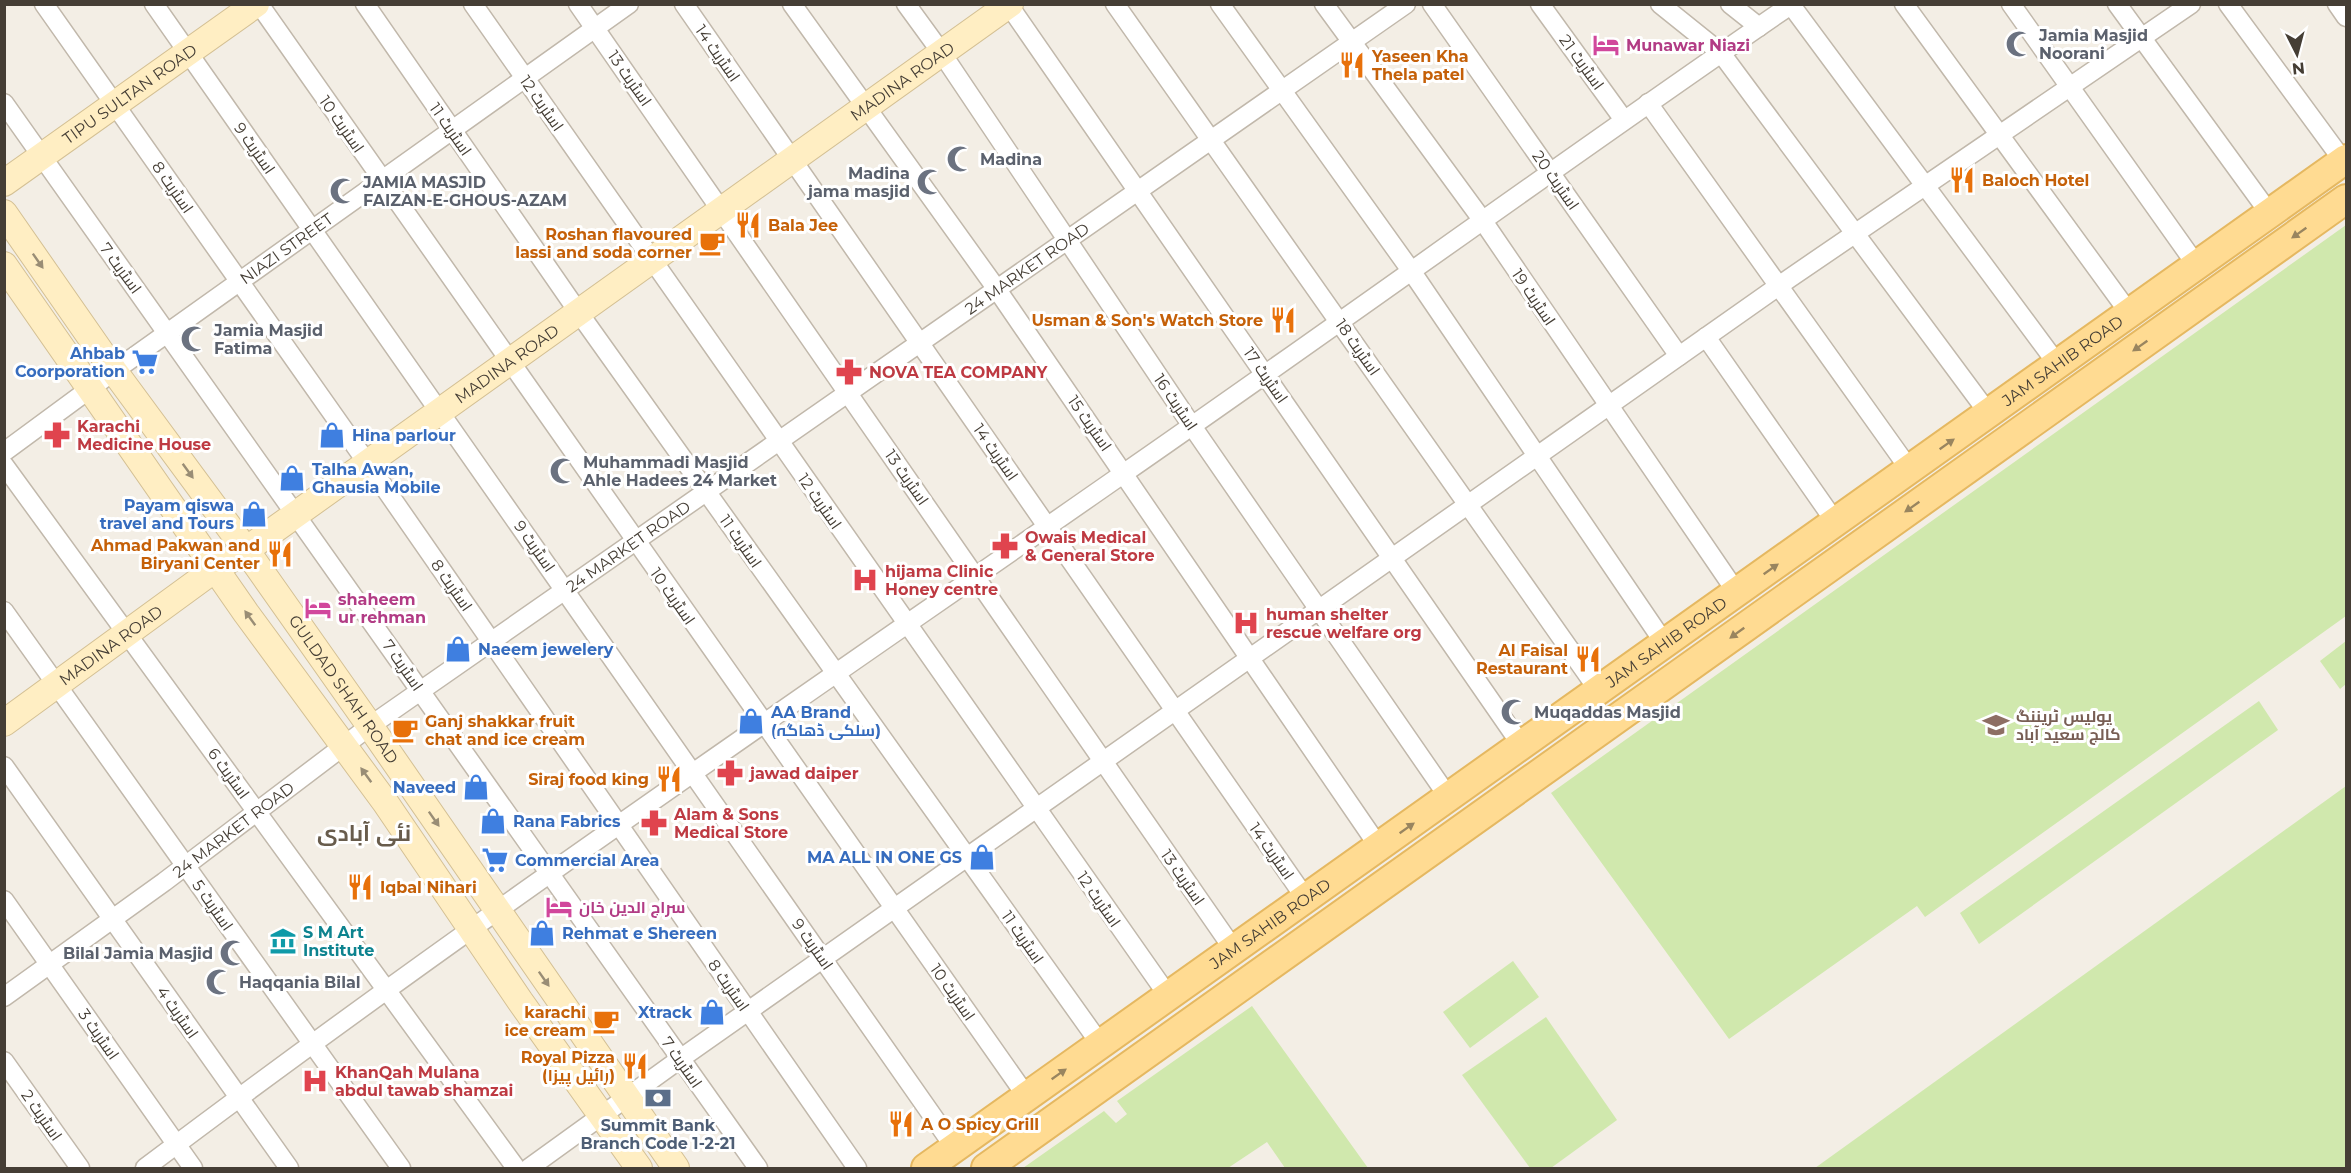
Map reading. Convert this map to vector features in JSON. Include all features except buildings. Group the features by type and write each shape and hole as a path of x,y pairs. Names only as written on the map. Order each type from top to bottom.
{"main road":[{"name":"JAM SAHIB ROAD","path":"926,1168 2345,160"},
{"name":"JAM SAHIB ROAD","path":"986,1168 2346,199"}],"street":[{"name":"اسٹریٹ 8","path":"44,4 368,464 857,1168"},
{"name":"اسٹریٹ 9","path":"154,4 955,1148"},
{"name":"TIPU SULTAN ROAD","path":"4,183 257,4"},
{"name":"اسٹریٹ 10","path":"257,4 1027,1097"},
{"name":"اسٹریٹ 11","path":"365,4 579,313 1101,1045"},
{"name":"اسٹریٹ 12","path":"473,4 1168,997"},
{"name":"اسٹریٹ 13","path":"578,4 1234,950"},
{"name":"NIAZI STREET","path":"4,452 629,4"},
{"name":"اسٹریٹ 14","path":"684,4 1306,899"},
{"name":"اسٹریٹ 15","path":"792,4 996,288 1248,659 1379,847"},
{"name":"اسٹریٹ 16","path":"906,4 1068,239 1192,426 1449,798"},
{"name":"اسٹریٹ 18","path":"1115,4 1599,691"},
{"path":"1220,4 1412,272 1665,644"},
{"name":"اسٹریٹ 19","path":"1324,4 1483,221 1607,406 1737,593"},
{"name":"24 MARKET ROAD","path":"4,998 186,866 343,745 1406,4"},
{"name":"اسٹریٹ 20","path":"1432,4 1679,356"},
{"name":"اسٹریٹ 21","path":"1540,4 1624,120"},
{"path":"1660,4 1721,53 1989,414"},
{"path":"1730,4 1759,27"},
{"path":"1904,4 2130,314"},
{"path":"2011,4 2197,266"},
{"path":"2117,4 2271,214"},
{"path":"529,1168 626,1097 1607,406 2191,4"},
{"path":"2228,4 2345,160"},
{"path":"2337,4 2346,17"},
{"name":"MADINA ROAD","path":"4,723 215,569 246,550 368,464 1009,5"},
{"name":"اسٹریٹ 17","path":"1009,5 1522,746"},
{"path":"145,1168 497,911 1341,323 1648,103 1791,5 2058,365"},
{"name":"اسٹریٹ 7","path":"4,103 758,1168"},
{"path":"1648,103 1910,470"},
{"name":"GULDAD SHAH ROAD","path":"4,213 114,371 246,550 370,726 676,1168"},
{"name":"GULDAD SHAH ROAD","path":"4,265 89,390 343,745 639,1168"},
{"path":"1706,337 1836,523"},
{"name":"اسٹریٹ 6","path":"4,465 516,1168"},
{"name":"اسٹریٹ 5","path":"4,611 401,1168"},
{"name":"اسٹریٹ 4","path":"4,766 289,1168"},
{"name":"اسٹریٹ 3","path":"4,900 193,1168"},
{"name":"اسٹریٹ 2","path":"4,1061 80,1168"}],"green space":[{"path":"2346,225 2346,616 1925,917 1917,906 1729,1039 1551,793"},
{"path":"2346,641 2346,684 2340,689 2320,661"},
{"path":"2259,701 2278,730 1979,944 1960,913"},
{"path":"2346,786 2346,1168 1815,1168"},
{"path":"1513,961 1539,997 1470,1048 1443,1012"},
{"path":"1252,1006 1368,1168 1285,1168 1267,1142 1228,1168 1023,1168 1104,1111 1116,1123 1127,1114 1117,1101"},
{"path":"1546,1017 1617,1120 1551,1168 1530,1168 1462,1075"}],"place":[{"name":"Jamia Masjid Noorani","path":"2019,44"},
{"name":"Munawar Niazi","path":"1606,45"},
{"name":"Yaseen Kha Thela patel","path":"1352,65"},
{"name":"Madina","path":"960,159"},
{"name":"Baloch Hotel","path":"1962,180"},
{"name":"Madina jama masjid","path":"930,182"},
{"name":"JAMIA MASJID FAIZAN-E-GHOUS-AZAM","path":"343,191"},
{"name":"Bala Jee","path":"748,225"},
{"name":"Roshan flavoured lassi and soda corner","path":"712,243"},
{"name":"Usman & Son's Watch Store","path":"1283,320"},
{"name":"Jamia Masjid Fatima","path":"194,339"},
{"name":"Ahbab Coorporation","path":"145,362"},
{"name":"NOVA TEA COMPANY","path":"849,372"},
{"name":"Karachi Medicine House","path":"57,435"},
{"name":"Hina parlour","path":"332,435"},
{"name":"Muhammadi Masjid Ahle Hadees 24 Market","path":"563,471"},
{"name":"Talha Awan, Ghausia Mobile","path":"292,478"},
{"name":"Payam qiswa travel and Tours","path":"254,514"},
{"name":"Owais Medical & General Store","path":"1005,546"},
{"name":"Ahmad Pakwan and Biryani Center","path":"280,554"},
{"name":"hijama Clinic Honey centre","path":"865,580"},
{"name":"shaheem ur rehman","path":"318,608"},
{"name":"human shelter rescue welfare org","path":"1246,623"},
{"name":"Naeem jewelery","path":"458,649"},
{"name":"Al Faisal Restaurant","path":"1588,659"},
{"name":"Muqaddas Masjid","path":"1514,712"},
{"name":"AA Brand (سلکی ڈھاگہ)","path":"751,721"},
{"name":"پولیس ٹریننگ کالج سعید آباد","path":"1996,725"},
{"name":"Ganj shakkar fruit chat and ice cream","path":"405,730"},
{"name":"jawad daiper","path":"730,773"},
{"name":"Siraj food king","path":"669,779"},
{"name":"Naveed","path":"476,787"},
{"name":"Rana Fabrics","path":"493,821"},
{"name":"Alam & Sons Medical Store","path":"654,823"},
{"name":"MA ALL IN ONE GS","path":"982,857"},
{"name":"Commercial Area","path":"495,860"},
{"name":"Iqbal Nihari","path":"360,887"},
{"name":"سراج الدین خان","path":"559,907"},
{"name":"Rehmat e Shereen","path":"542,933"},
{"name":"S M Art Institute","path":"283,941"},
{"name":"Bilal Jamia Masjid","path":"233,953"},
{"name":"Haqqania Bilal","path":"219,982"},
{"name":"Xtrack","path":"712,1012"},
{"name":"karachi ice cream","path":"606,1021"},
{"name":"Royal Pizza (رائیل پیزا)","path":"635,1066"},
{"name":"KhanQah Mulana abdul tawab shamzai","path":"315,1081"},
{"name":"Summit Bank Branch Code 1-2-21","path":"658,1098"},
{"name":"A O Spicy Grill","path":"901,1124"}],"district":[{"name":"نئی آبادی","path":"364,833"}]}
